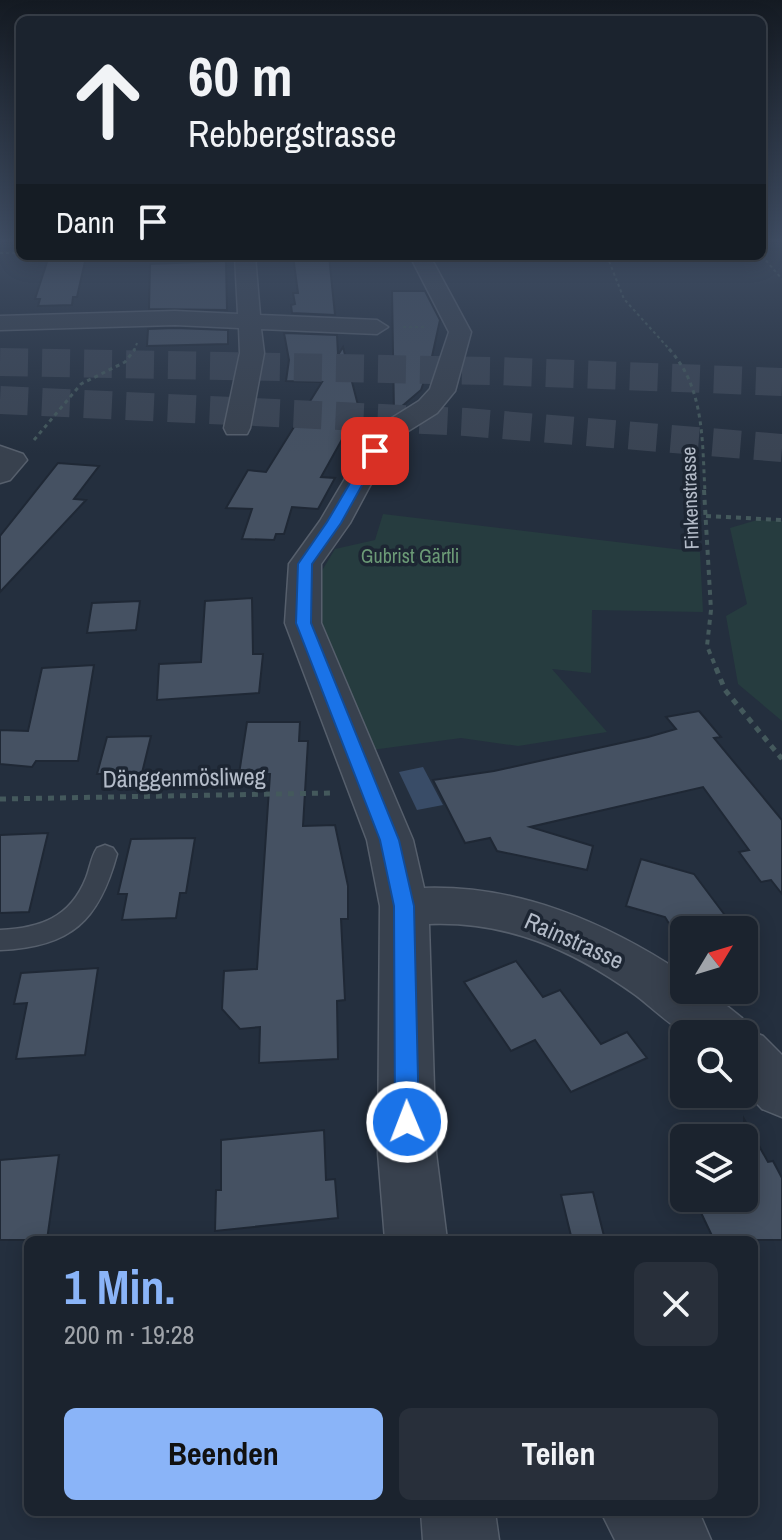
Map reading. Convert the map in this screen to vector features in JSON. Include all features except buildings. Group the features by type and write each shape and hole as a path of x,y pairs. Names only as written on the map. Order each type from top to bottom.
{"street":[{"path":"237,428 250,376 252,353 248,311"},
{"path":"416,1236 407,1153 404,906 390,840 303,623 305,564 334,523 375,451 396,427 428,407 442,391 460,332 448,311"},
{"path":"0,323 140,319 387,327"},
{"name":"Rainstrasse","path":"404,906 488,907 546,925 617,958 707,1020"},
{"path":"758,1067 782,1092"},
{"path":"647,1516 673,1540"}],"lane":[{"path":"0,940 46,936 75,918 98,886 105,854"}],"path":[{"name":"Finkenstrasse","path":"635,311 670,348 691,385 700,409 704,434 711,610 707,646 725,690 782,759"},
{"path":"4,462 28,447 77,387 132,357 140,319"},
{"path":"387,327 435,327"},
{"path":"706,516 782,520"},
{"name":"Dänggenmösliweg","path":"0,799 369,792"}],"green space":[{"name":"Gubrist Gärtli","path":"383,514 700,552 703,612 592,610 591,673 552,669 607,732 518,746 461,738 364,751 311,625 314,584 335,549 375,540"},
{"path":"757,520 782,521 782,721 738,684 726,616 747,604 730,528"}],"water":[{"path":"423,767 443,805 417,810 399,772"}],"tunnel":[{"path":"0,362 495,371 782,382"},
{"path":"0,400 466,422 782,448"}],"route":[{"path":"375,451 334,523 305,564 303,623 390,840 404,906 407,1122"}]}
